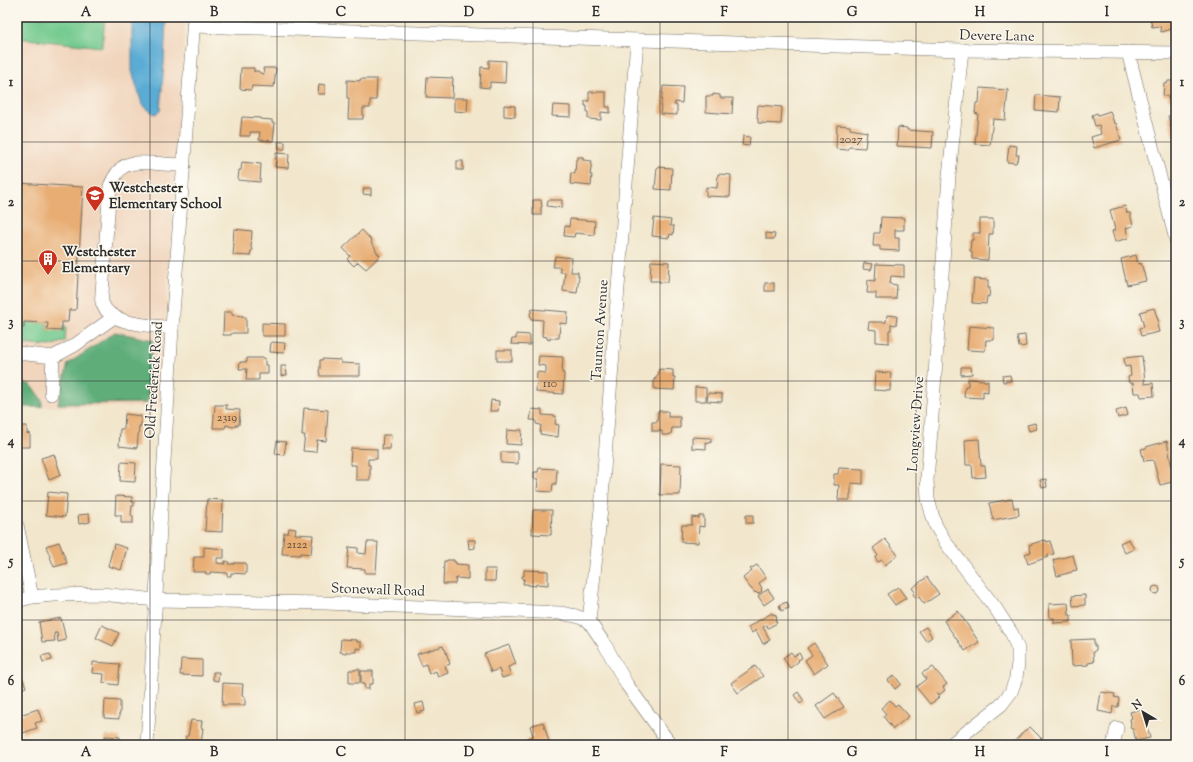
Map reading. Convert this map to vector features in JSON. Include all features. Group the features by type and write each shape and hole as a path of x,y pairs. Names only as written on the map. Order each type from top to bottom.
{"street":[{"name":"Devere Lane","path":"194,21 637,40 962,50 1176,53"},
{"name":"Old Frederick Road","path":"147,745 172,328 194,21"},
{"name":"Taunton Avenue","path":"589,621 602,509 637,40"},
{"name":"Longview Drive","path":"950,745 1001,705 1011,692 1016,678 1018,664 1018,649 1012,634 996,609 946,543 936,526 928,499 927,480 930,430 950,176 962,50"},
{"path":"1128,52 1176,240"},
{"path":"172,328 125,322 114,317 107,312 102,303 102,293 110,186 114,177 125,165 134,162 184,166"},
{"path":"18,353 53,357 75,345 114,317"},
{"path":"51,394 53,357"},
{"path":"17,525 32,597"},
{"name":"Stonewall Road","path":"17,601 32,597 102,594 155,600 325,603 560,613 576,616 589,621"},
{"path":"589,621 627,685 670,745"},
{"path":"1113,745 1117,728"}],"shaded area":[{"name":"Westchester Elementary School","path":"17,17 186,17 160,407 17,407"}],"green space":[{"path":"17,17 105,17 102,47 17,38"},
{"path":"24,322 48,323 47,330 62,331 62,327 66,327 65,341 50,346 17,344 17,327 23,328"},
{"path":"115,332 153,340 147,403 58,404 68,364"},
{"path":"17,381 31,385 42,400 42,407 17,407"}],"water":[{"path":"132,17 166,17 160,111 155,114 142,104 132,71"}],"building":[{"path":"1150,17 1170,17 1172,29 1161,32 1160,26 1152,27"},
{"path":"489,60 506,61 505,83 490,82 490,88 480,87 481,67 489,68"},
{"path":"241,68 254,68 254,72 258,71 264,74 263,68 276,68 274,87 252,86 251,90 240,89"},
{"path":"427,77 453,78 452,98 426,97"},
{"path":"360,79 377,79 376,100 370,100 370,108 363,108 363,119 348,119 349,98 347,98 347,80 360,81"},
{"path":"1168,81 1176,81 1175,100 1168,99 1168,96 1163,96 1164,83 1167,84"},
{"path":"319,84 325,85 325,94 318,94"},
{"path":"663,86 683,87 682,103 675,102 674,105 677,105 677,115 660,114"},
{"path":"980,88 1008,90 1005,120 993,119 990,145 975,144 978,114 975,113 976,103 979,103"},
{"path":"589,92 606,92 606,107 610,107 610,113 601,112 601,120 588,119 585,101 589,101"},
{"path":"713,94 720,95 720,98 733,98 732,114 706,112 706,96 713,96"},
{"path":"1036,95 1060,97 1059,112 1035,110"},
{"path":"454,98 468,98 467,112 454,111"},
{"path":"504,105 515,106 515,117 504,116"},
{"path":"553,105 571,106 571,117 552,116"},
{"path":"758,105 782,107 781,124 758,123"},
{"path":"1110,111 1114,123 1116,123 1121,140 1094,148 1091,137 1101,134 1099,125 1095,126 1092,115 1097,113 1098,115"},
{"path":"1176,114 1176,135 1173,136 1168,116"},
{"path":"242,117 272,120 272,123 275,123 273,141 259,140 260,132 250,132 250,136 240,136"},
{"path":"837,125 850,126 850,129 867,132 865,148 849,147 848,150 836,149"},
{"path":"898,127 907,128 907,130 933,132 932,148 897,146"},
{"path":"743,136 750,137 749,146 742,145"},
{"path":"278,142 285,142 285,149 279,149"},
{"path":"1009,145 1017,146 1016,155 1019,155 1016,163 1007,162"},
{"path":"276,153 289,154 288,168 275,167"},
{"path":"577,157 583,157 583,160 592,161 590,175 592,175 591,186 570,184 571,173 575,174"},
{"path":"457,161 463,161 463,170 457,170"},
{"path":"242,162 261,164 260,182 238,180"},
{"path":"657,167 672,168 671,190 655,189"},
{"path":"718,174 731,175 730,197 706,196 706,187 717,188"},
{"name":"Westchester Elementary","path":"17,183 83,187 76,310 69,310 68,322 62,322 62,331 47,330 48,323 24,322 24,328 17,327"},
{"path":"364,188 371,188 371,195 363,194"},
{"path":"533,200 541,200 541,215 533,215"},
{"path":"548,200 562,200 562,208 547,206"},
{"path":"1125,206 1127,213 1130,213 1133,226 1126,228 1128,238 1115,242 1112,231 1115,230 1110,210"},
{"path":"881,217 904,218 904,230 895,230 895,238 899,238 899,251 880,250 880,246 873,246 874,233 880,233"},
{"path":"654,218 671,220 670,226 674,226 673,235 670,234 669,238 652,236"},
{"path":"570,219 595,221 594,235 575,233 574,237 564,236 565,226 569,227"},
{"path":"980,219 993,219 993,234 989,234 988,260 972,259 972,251 970,251 973,233 980,233"},
{"path":"234,229 252,231 252,251 250,256 233,255"},
{"path":"362,230 372,241 371,243 380,256 366,269 358,262 354,266 347,259 350,256 343,248"},
{"path":"766,233 775,234 774,239 766,239"},
{"path":"1136,255 1138,264 1141,263 1146,281 1127,285 1121,259"},
{"path":"555,256 572,258 571,272 578,272 579,276 577,293 563,291 565,272 560,272 560,267 553,267"},
{"path":"651,261 669,262 668,282 660,283 660,281 650,281"},
{"path":"864,263 873,264 871,270 863,269"},
{"path":"876,264 904,265 904,277 891,276 890,284 897,285 896,299 876,299 876,293 867,293 868,280 875,281"},
{"path":"974,279 988,280 988,288 990,288 989,297 987,296 986,304 972,303"},
{"path":"765,283 774,283 774,291 765,291"},
{"path":"1154,308 1159,323 1157,324 1159,332 1141,336 1139,328 1144,327 1140,312"},
{"path":"532,309 568,312 567,324 560,323 559,338 550,338 550,340 547,339 547,337 542,336 543,320 531,319 530,313"},
{"path":"224,312 232,312 232,315 246,317 246,333 232,333 231,335 223,335"},
{"path":"887,315 897,316 896,325 891,324 891,330 889,330 889,343 876,342 876,330 868,329 869,322 886,322"},
{"path":"262,323 285,324 285,336 262,336"},
{"path":"969,326 994,328 994,340 986,340 985,351 967,350"},
{"path":"516,334 530,335 530,345 511,344 512,339 516,339"},
{"path":"1025,335 1026,346 1019,347 1017,336"},
{"path":"271,342 285,343 284,353 270,352"},
{"path":"497,350 512,350 512,361 497,361"},
{"path":"539,356 563,357 563,394 536,392 537,372 546,373 546,366 538,365"},
{"path":"1142,356 1145,381 1144,384 1153,383 1154,396 1141,397 1140,393 1134,393 1133,383 1129,383 1128,377 1131,376 1130,366 1125,367 1124,358"},
{"path":"247,358 265,358 265,365 268,365 268,374 259,374 259,380 246,380 247,369 239,369 240,362 247,362"},
{"path":"320,360 341,360 341,363 360,364 360,376 320,376"},
{"path":"281,366 286,366 287,375 281,376"},
{"path":"961,367 971,367 972,374 961,375"},
{"path":"659,369 673,370 673,377 675,377 674,390 654,389 654,379 658,376"},
{"path":"875,372 891,373 890,391 874,390"},
{"path":"1010,375 1011,381 1003,382 1002,376"},
{"path":"968,379 988,381 988,392 983,391 983,398 964,397 965,386 968,386"},
{"path":"695,387 706,388 706,401 695,401"},
{"path":"708,393 722,394 722,402 707,401"},
{"path":"491,400 499,401 498,411 490,411"},
{"path":"215,405 227,405 226,409 240,410 239,425 233,427 226,425 225,428 213,428"},
{"path":"304,408 328,410 326,441 317,440 316,452 303,451 305,435 302,435"},
{"path":"1126,408 1128,415 1118,418 1116,411"},
{"path":"532,409 542,410 542,415 556,416 555,424 559,425 558,437 540,434 541,425 536,424 536,420 530,420"},
{"path":"658,411 668,411 668,417 680,417 680,428 672,428 671,434 668,435 662,435 662,431 652,431 652,422 657,422"},
{"path":"125,414 141,416 141,426 139,426 137,448 119,446 120,429 124,429"},
{"path":"1035,423 1037,429 1029,431 1027,425"},
{"path":"18,426 27,426 27,434 30,433 30,447 17,447"},
{"path":"507,430 522,430 521,445 506,444"},
{"path":"383,435 391,435 390,449 382,449"},
{"path":"692,437 711,438 711,443 706,442 706,449 692,448"},
{"path":"979,439 981,466 985,466 986,477 973,478 972,465 966,465 965,440"},
{"path":"277,441 286,442 284,455 275,454"},
{"path":"1167,441 1172,468 1175,468 1176,472 1176,481 1160,485 1153,460 1144,461 1141,449"},
{"path":"351,448 377,449 377,459 368,459 368,465 370,465 370,480 356,480 356,465 350,465"},
{"path":"501,452 518,452 518,464 501,463"},
{"path":"54,454 61,475 49,480 41,458"},
{"path":"121,462 136,463 135,482 120,481"},
{"path":"661,464 681,465 680,495 660,495"},
{"path":"539,468 557,469 556,484 553,484 552,492 537,491 538,479 534,479 534,472 538,472"},
{"path":"839,468 863,469 863,484 851,483 850,500 838,500 839,485 834,485 834,474 838,474"},
{"path":"1046,479 1047,487 1042,488 1040,480"},
{"path":"48,492 67,494 65,517 46,515"},
{"path":"116,496 132,497 132,502 134,502 131,515 133,516 133,523 121,523 121,515 115,515"},
{"path":"207,499 223,500 222,532 205,531"},
{"path":"1012,499 1014,508 1018,507 1019,515 993,520 989,503"},
{"path":"533,510 552,510 551,535 532,534"},
{"path":"89,514 90,522 79,524 78,515"},
{"path":"746,515 753,515 753,523 746,523"},
{"path":"699,516 704,516 704,527 699,526 698,543 681,542 682,525 692,525 692,517 699,518"},
{"path":"289,528 296,529 295,534 313,535 311,554 282,554 284,533 288,533"},
{"path":"885,539 898,555 885,565 882,560 878,562 875,558 878,556 873,548"},
{"path":"1129,539 1134,549 1125,553 1120,543"},
{"path":"468,540 475,540 475,548 469,549"},
{"path":"1044,540 1047,542 1050,541 1054,554 1048,555 1048,557 1028,564 1025,554 1031,552 1029,545"},
{"path":"59,542 67,563 54,567 46,546"},
{"path":"367,542 378,542 376,573 365,573 365,569 347,568 349,547 358,548 358,553 366,554"},
{"path":"114,544 127,548 121,570 108,566"},
{"path":"204,547 224,549 224,558 217,558 217,563 225,564 225,561 229,562 228,564 246,563 246,574 231,573 231,576 227,576 227,573 210,572 210,574 206,574 206,572 193,572 194,557 204,557"},
{"path":"1073,555 1077,570 1057,576 1053,560"},
{"path":"454,560 456,564 468,565 468,579 456,578 455,584 443,584 444,561"},
{"path":"757,565 766,578 759,583 762,591 758,594 751,589 743,578 752,571 750,569"},
{"path":"485,569 496,569 495,581 485,581"},
{"path":"524,570 548,571 548,585 536,584 536,586 523,584 524,579 522,579 522,576 524,576"},
{"path":"927,577 939,594 924,604 919,597 916,598 913,594 915,592 912,588"},
{"path":"1154,586 1158,586 1160,590 1158,594 1154,594 1152,592 1152,588"},
{"path":"898,587 906,598 895,605 887,594"},
{"path":"768,589 774,598 764,605 758,596"},
{"path":"1085,595 1085,605 1073,606 1072,596"},
{"path":"787,602 789,608 781,611 779,605"},
{"path":"1068,603 1071,622 1054,623 1054,618 1050,618 1049,604"},
{"path":"958,611 979,642 965,651 944,621"},
{"path":"772,613 773,615 775,614 777,618 775,620 777,623 768,628 767,625 763,627 770,640 763,644 756,630 752,633 748,627"},
{"path":"61,618 66,640 58,642 57,633 54,633 55,641 42,642 39,622"},
{"path":"102,625 119,633 113,646 96,638"},
{"path":"926,627 932,637 926,641 919,631"},
{"path":"341,639 357,640 357,642 361,642 361,649 356,648 356,652 345,652 345,654 340,652"},
{"path":"1094,639 1094,646 1096,646 1096,650 1093,652 1094,662 1088,663 1088,665 1072,666 1071,640"},
{"path":"814,643 828,664 814,674 805,660 812,655 807,648"},
{"path":"509,645 516,664 508,667 511,675 502,678 499,669 491,672 484,654"},
{"path":"443,646 450,664 445,666 448,673 438,677 436,671 429,674 426,664 422,666 417,654"},
{"path":"791,652 794,656 799,653 802,658 790,668 783,658"},
{"path":"50,654 52,660 43,662 41,656"},
{"path":"181,659 202,660 202,676 180,675"},
{"path":"93,662 120,664 118,685 103,683 104,674 92,673"},
{"path":"755,666 763,676 738,693 731,683"},
{"path":"933,667 947,684 943,687 945,690 939,695 936,693 939,697 937,698 938,699 930,704 916,687 926,679 922,673"},
{"path":"349,670 360,670 360,683 349,683"},
{"path":"361,671 373,671 373,684 369,684 369,689 365,689 364,684 361,684"},
{"path":"213,672 219,672 218,681 213,680"},
{"path":"894,675 901,684 895,689 888,680"},
{"path":"23,679 26,687 19,690 21,696 17,698 17,681"},
{"path":"223,683 243,684 242,696 245,696 245,705 222,705"},
{"path":"798,692 804,701 800,704 794,695"},
{"path":"1101,692 1115,694 1114,697 1119,698 1118,707 1113,706 1112,714 1098,711"},
{"path":"834,693 844,707 825,719 816,706"},
{"path":"105,700 120,701 119,719 104,718"},
{"path":"890,700 895,706 898,704 909,716 893,729 883,716 886,714 881,708"},
{"path":"423,702 425,711 417,713 415,704"},
{"path":"38,709 42,721 35,723 37,728 23,733 17,716"},
{"path":"1142,709 1150,738 1136,741 1133,729 1131,729 1130,726 1130,719 1132,718 1130,712"},
{"path":"191,720 202,721 201,728 203,728 201,745 185,745"},
{"path":"543,722 550,745 528,745 526,739 533,736 530,726"},
{"path":"1030,727 1042,739 1039,742 1041,745 1019,745 1015,741 1025,730"},
{"path":"105,736 120,737 120,745 105,745"}],"place":[{"name":"Westchester Elementary School","path":"95,212"},
{"name":"Westchester Elementary","path":"48,276"}]}
